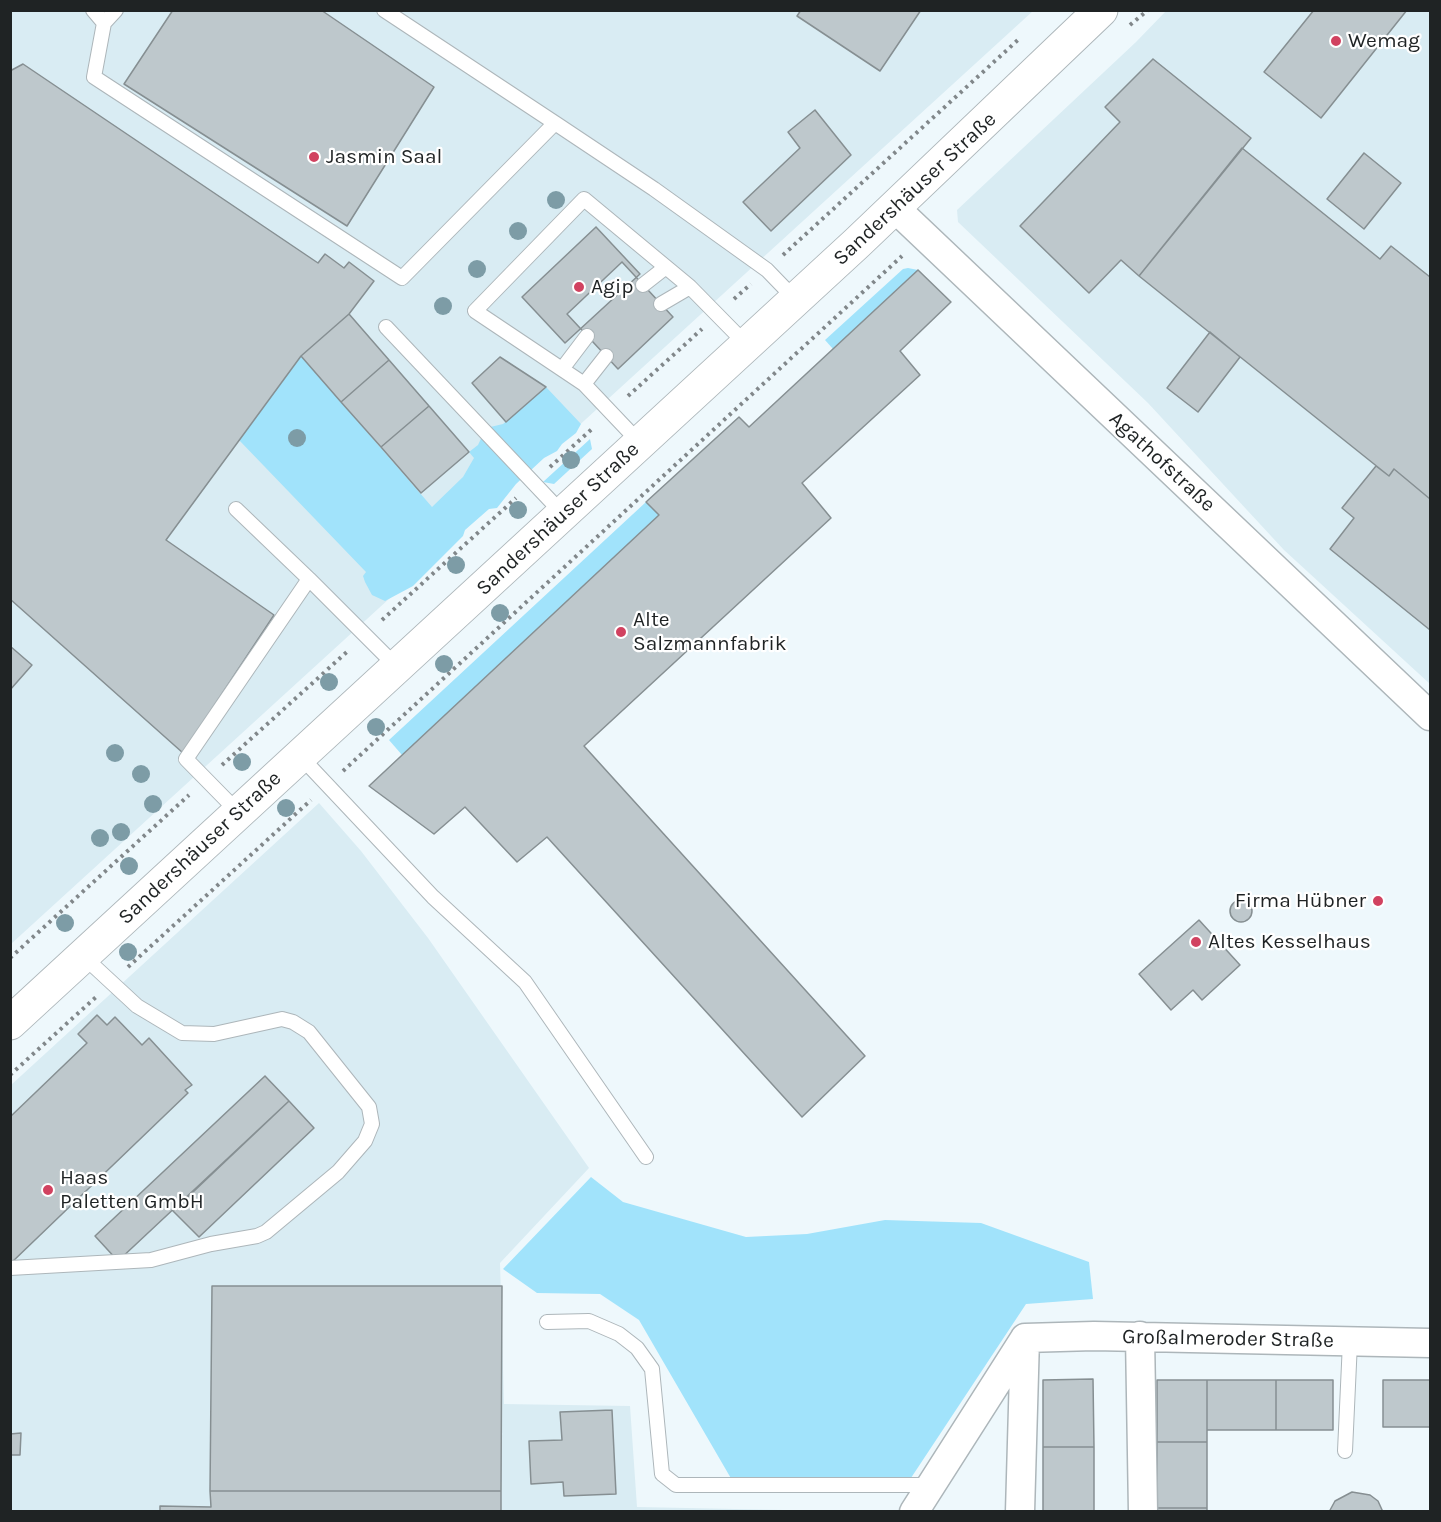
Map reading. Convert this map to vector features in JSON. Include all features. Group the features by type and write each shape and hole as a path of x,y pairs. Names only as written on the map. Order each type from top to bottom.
{"main road":[{"name":"Sandershäuser Straße","path":"10,1023 895,208 1113,20"}],"street":[{"name":"Agathofstraße","path":"895,208 1431,716"},
{"path":"1140,1336 1143,1512"},
{"name":"Großalmeroder Straße","path":"1025,1338 1140,1336 1431,1343"},
{"path":"914,1512 1025,1338"},
{"path":"1020,1512 1025,1338"}],"lane":[{"path":"93,10 104,23"},
{"path":"116,10 104,23 94,77 402,278 555,123"},
{"path":"384,10 654,189 767,270 796,300"},
{"path":"640,443 584,384 475,311 584,199 690,287 747,345"},
{"path":"643,285 666,267"},
{"path":"661,304 690,287"},
{"path":"386,327 563,514"},
{"path":"562,369 587,336"},
{"path":"584,384 606,356"},
{"path":"236,509 397,667"},
{"path":"239,813 186,759 309,579"},
{"path":"300,756 433,897 525,982 646,1157"},
{"path":"10,1268 151,1260 211,1244 257,1236 266,1232 339,1172 365,1141 372,1124 369,1107 309,1032 292,1022 282,1019 214,1034 182,1033 137,1006 83,956"},
{"path":"547,1322 589,1321 619,1334 637,1348 652,1370 662,1474 676,1485 931,1485"},
{"path":"1345,1451 1350,1342"}],"path":[{"path":"1113,20 1148,10"},
{"path":"640,497 924,236"}],"shaded area":[{"path":"11,11 1033,11 11,944"},
{"path":"1166,11 1430,11 1430,684 1284,550 1148,403 958,222 957,210"},
{"path":"903,269 918,270 833,349 825,340"},
{"path":"301,356 432,507 463,477 474,458 469,452 478,445 486,428 503,424 546,387 581,424 576,433 557,451 544,458 516,484 497,508 489,509 465,530 463,536 413,586 385,601 372,595 363,576 366,572 239,440"},
{"path":"590,439 592,449 554,484 543,482"},
{"path":"646,502 659,515 402,755 389,740"},
{"path":"319,803 361,851 428,938 589,1168 500,1263 504,1404 630,1406 637,1507 834,1511 11,1512 11,1085"},
{"path":"591,1177 623,1202 746,1237 807,1234 885,1220 981,1223 1089,1262 1093,1299 1026,1304 905,1487 736,1487 639,1320 600,1294 537,1293 503,1269"}],"building":[{"name":"Jasmin Saal","path":"173,10 321,10 434,87 347,226 124,84"},
{"path":"801,10 921,10 880,71 797,16"},
{"name":"Wemag","path":"1314,10 1407,10 1321,118 1264,72"},
{"path":"1153,59 1251,138 1139,276 1121,260 1089,293 1020,226 1120,122 1105,107"},
{"path":"23,64 318,263 325,254 344,268 349,262 374,281 349,314 301,356 166,540 274,615 183,753 10,599 10,71"},
{"path":"815,110 851,155 771,231 743,202 800,148 788,132"},
{"path":"1242,148 1380,259 1391,246 1430,277 1430,499 1394,469 1389,476 1139,276"},
{"path":"1364,153 1401,183 1364,229 1327,199"},
{"name":"Agip","path":"596,227 640,274 565,343 522,297"},
{"path":"622,262 673,317 618,369 567,314"},
{"name":"Alte Salzmannfabrik","path":"918,270 951,302 900,351 920,375 802,483 831,518 584,746 865,1056 802,1117 547,837 517,862 465,807 434,834 369,786 659,515 646,502 739,417 749,427"},
{"path":"349,314 389,360 341,402 301,356"},
{"path":"1210,332 1240,357 1198,412 1167,388"},
{"path":"500,357 546,387 506,422 472,383"},
{"path":"389,360 429,406 381,447 341,402"},
{"path":"429,406 469,452 421,493 381,447"},
{"path":"1376,466 1389,476 1394,469 1430,499 1430,630 1330,549 1354,518 1342,508"},
{"path":"10,646 32,665 10,690"},
{"path":"1241,900 1249,903 1252,911 1249,919 1241,922 1233,919 1230,911 1233,903"},
{"name":"Altes Kesselhaus","path":"1199,920 1240,965 1202,1000 1193,990 1171,1010 1139,974"},
{"name":"Haas Paletten GmbH","path":"97,1015 107,1025 115,1017 142,1045 149,1038 192,1085 185,1090 188,1093 10,1264 10,1117 87,1043 78,1034"},
{"path":"265,1076 289,1101 118,1261 95,1236"},
{"path":"289,1101 314,1128 199,1237 173,1211"},
{"path":"212,1286 502,1286 501,1491 210,1491"},
{"path":"1093,1379 1094,1447 1043,1447 1043,1380"},
{"path":"1157,1380 1207,1380 1207,1442 1157,1442"},
{"path":"1207,1380 1276,1380 1276,1430 1207,1430"},
{"path":"1276,1380 1333,1380 1333,1430 1276,1430"},
{"path":"1383,1380 1430,1380 1430,1427 1383,1427"},
{"path":"612,1410 616,1494 564,1496 563,1482 531,1484 529,1441 562,1440 560,1412"},
{"path":"21,1433 20,1455 10,1455 10,1434"},
{"path":"1157,1442 1207,1442 1207,1508 1157,1508"},
{"path":"1043,1447 1094,1447 1094,1512 1043,1512"},
{"path":"210,1491 501,1491 501,1512 160,1512 160,1506 211,1507"},
{"path":"1352,1492 1370,1495 1378,1501 1383,1512 1329,1512 1335,1501"},
{"path":"1157,1508 1207,1508 1207,1512 1157,1512"}],"place":[{"name":"Wemag","path":"1336,41"},
{"name":"Jasmin Saal","path":"314,157"},
{"name":"Agip","path":"579,287"},
{"name":"Alte Salzmannfabrik","path":"621,632"},
{"name":"Firma Hübner","path":"1378,901"},
{"name":"Altes Kesselhaus","path":"1196,942"},
{"name":"Haas Paletten GmbH","path":"48,1190"}]}
